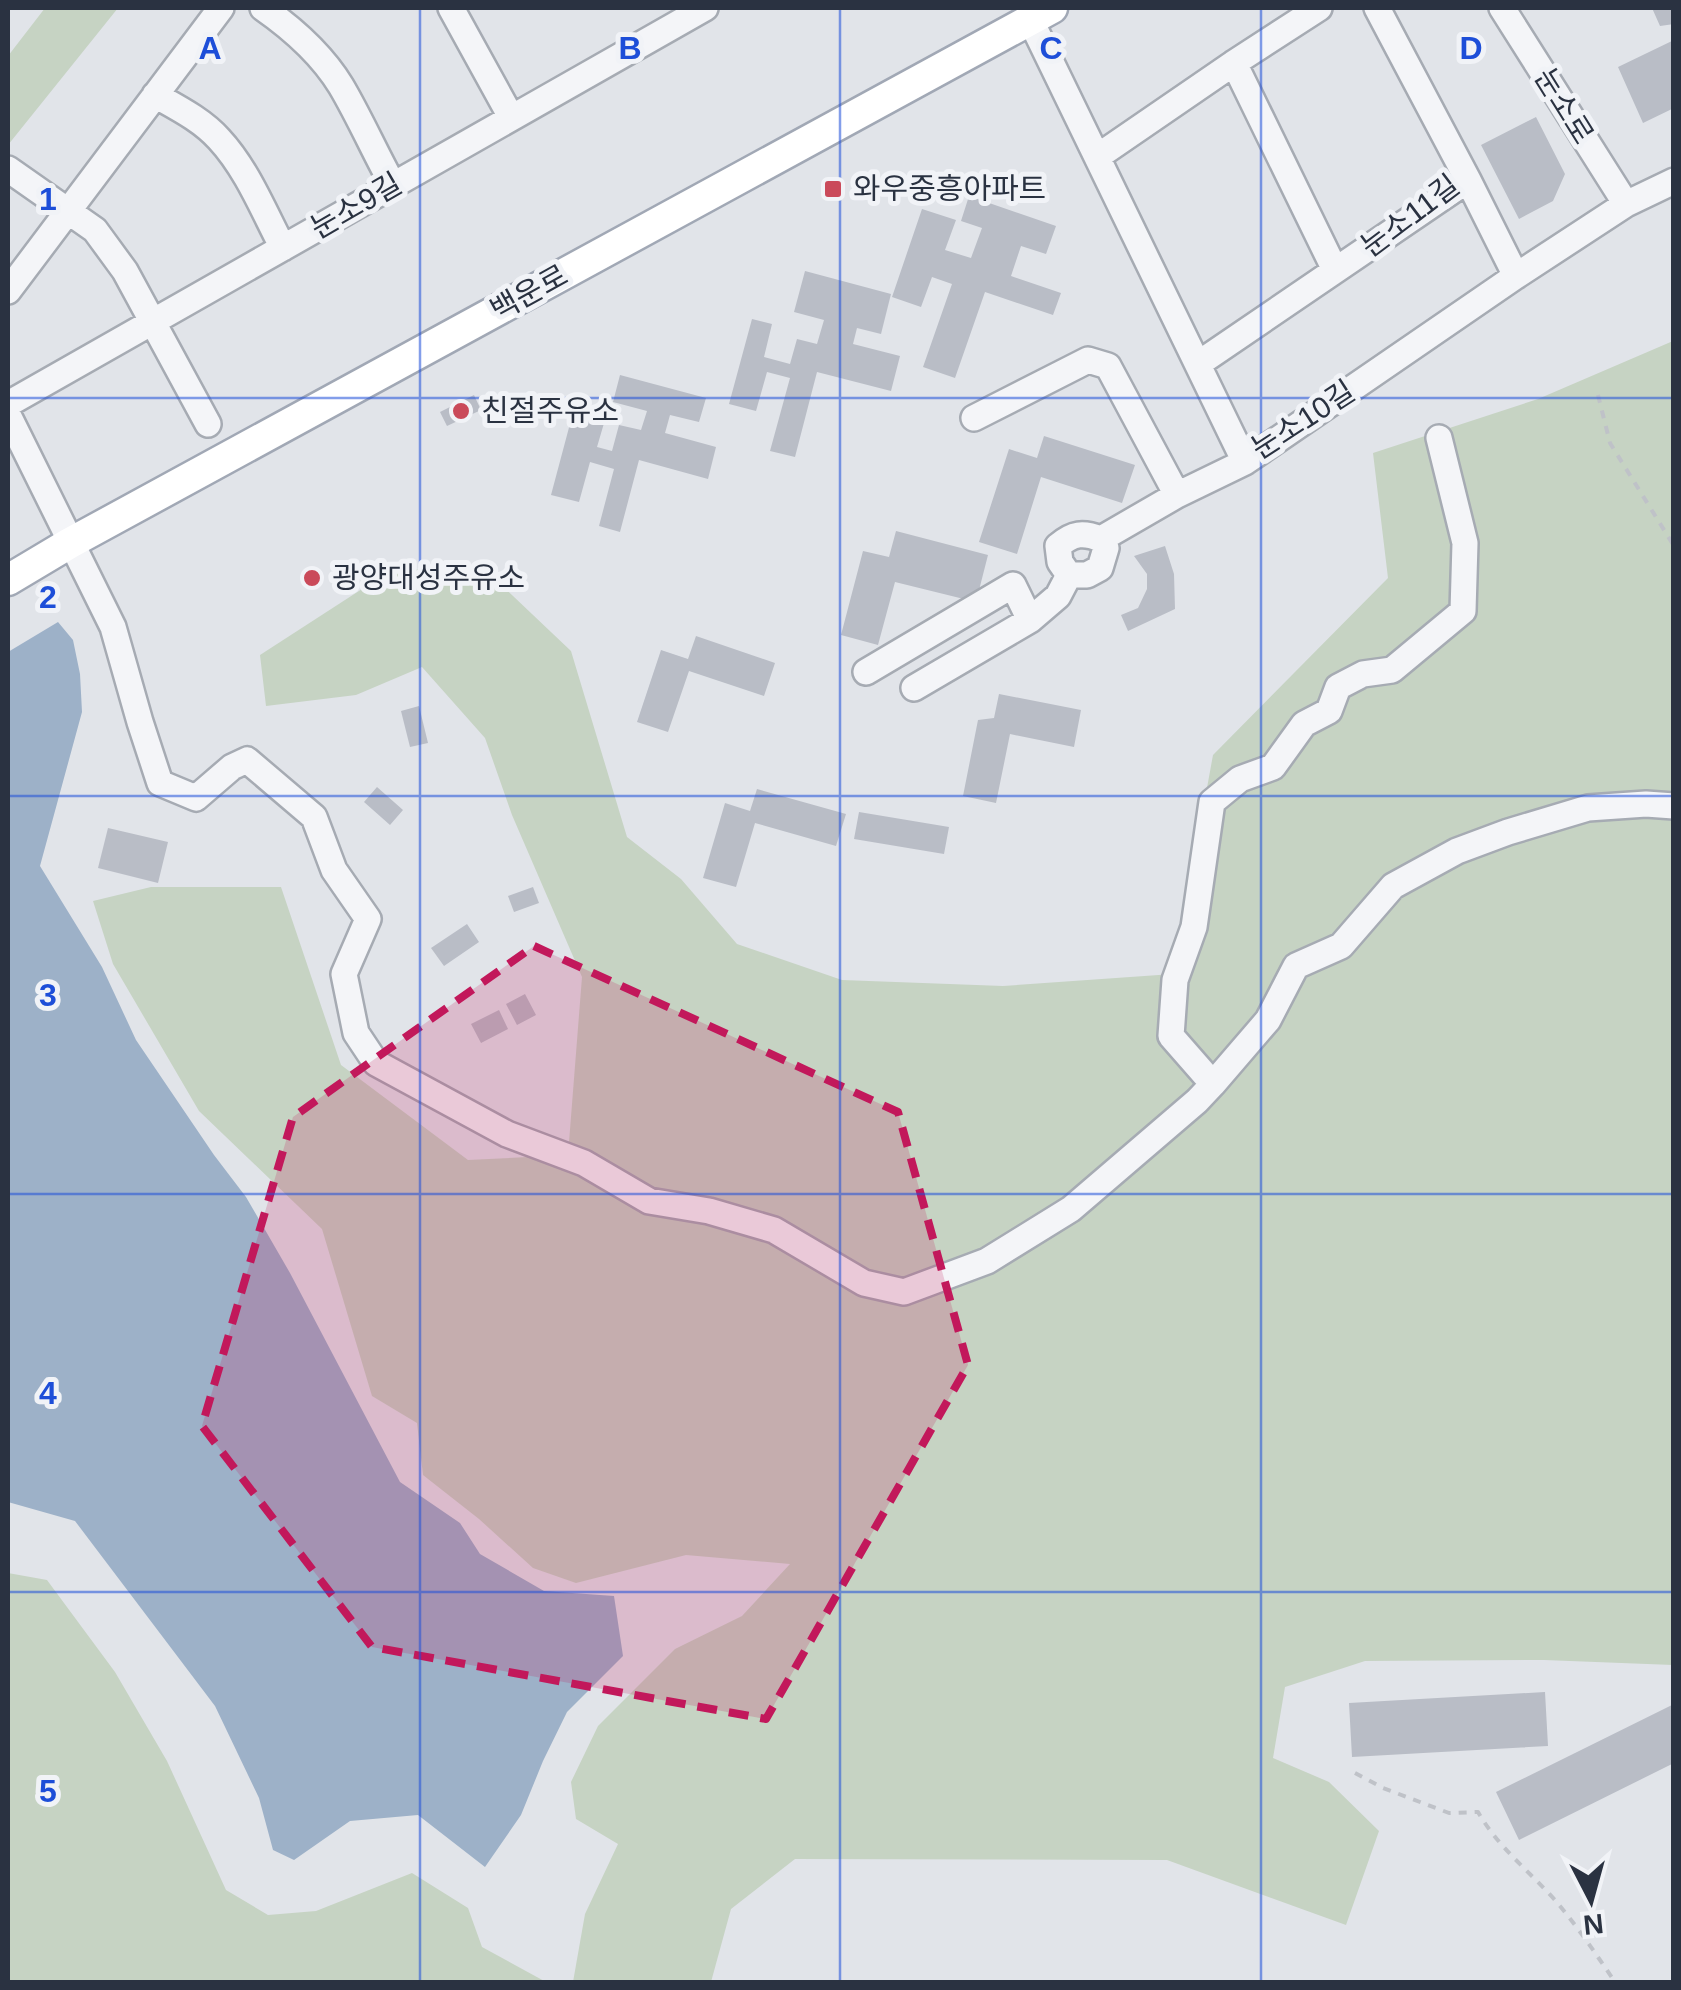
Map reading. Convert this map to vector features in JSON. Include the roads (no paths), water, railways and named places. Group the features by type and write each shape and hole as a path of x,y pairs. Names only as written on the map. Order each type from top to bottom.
{"main road":[{"name":"백운로","path":"8,580 1041,14"}],"street":[{"path":"8,291 221,8"},
{"path":"264,8 314,51 340,84 392,185"},
{"path":"451,8 511,118"},
{"name":"눈소9길","path":"8,404 705,8"},
{"path":"1097,157 1319,8"},
{"name":"눈소11길","path":"1198,364 1468,180 1377,8"},
{"name":"눈소로","path":"1502,8 1626,204"},
{"name":"눈소10길","path":"1041,14 1097,157 1244,462 1626,204 1674,181"},
{"path":"1234,62 1335,270"},
{"path":"156,95 199,120 220,140 237,163 282,248"},
{"path":"8,169 95,230 110,248 208,424"},
{"path":"1468,180 1516,276"},
{"path":"974,418 1088,360 1108,366 1177,495"},
{"path":"8,415 113,627 160,782 196,798 247,760 314,817 334,870 368,919 344,974 356,1033 376,1063 508,1134 584,1163 649,1202 710,1212 774,1230 864,1282 904,1292 987,1261 1071,1209 1198,1101 1268,1020 1296,966 1341,946 1394,886 1457,851 1588,808 1674,806"},
{"path":"1213,1084 1171,1036 1175,980 1194,927 1212,802 1240,779 1273,768 1304,724 1329,711 1338,686 1364,674 1392,670 1463,611 1465,542 1439,438"},
{"path":"914,688 1030,620 1058,596 1069,575 1060,562 1058,546 1071,535 1088,534 1102,540 1177,495 1244,462"},
{"path":"866,672 1013,584 1030,620"}],"water":[{"path":"58,622 73,640 82,712 40,866 102,967 136,1040 246,1197 400,1482 460,1523 480,1554 544,1591 614,1596 623,1656 567,1712 521,1815 485,1867 418,1815 350,1821 294,1860 273,1850 259,1798 215,1706 75,1521 8,1502 8,652"}],"place":[{"name":"와우중흥아파트","path":"833,189"},
{"name":"친절주유소","path":"461,411"},
{"name":"광양대성주유소","path":"312,578"}]}
